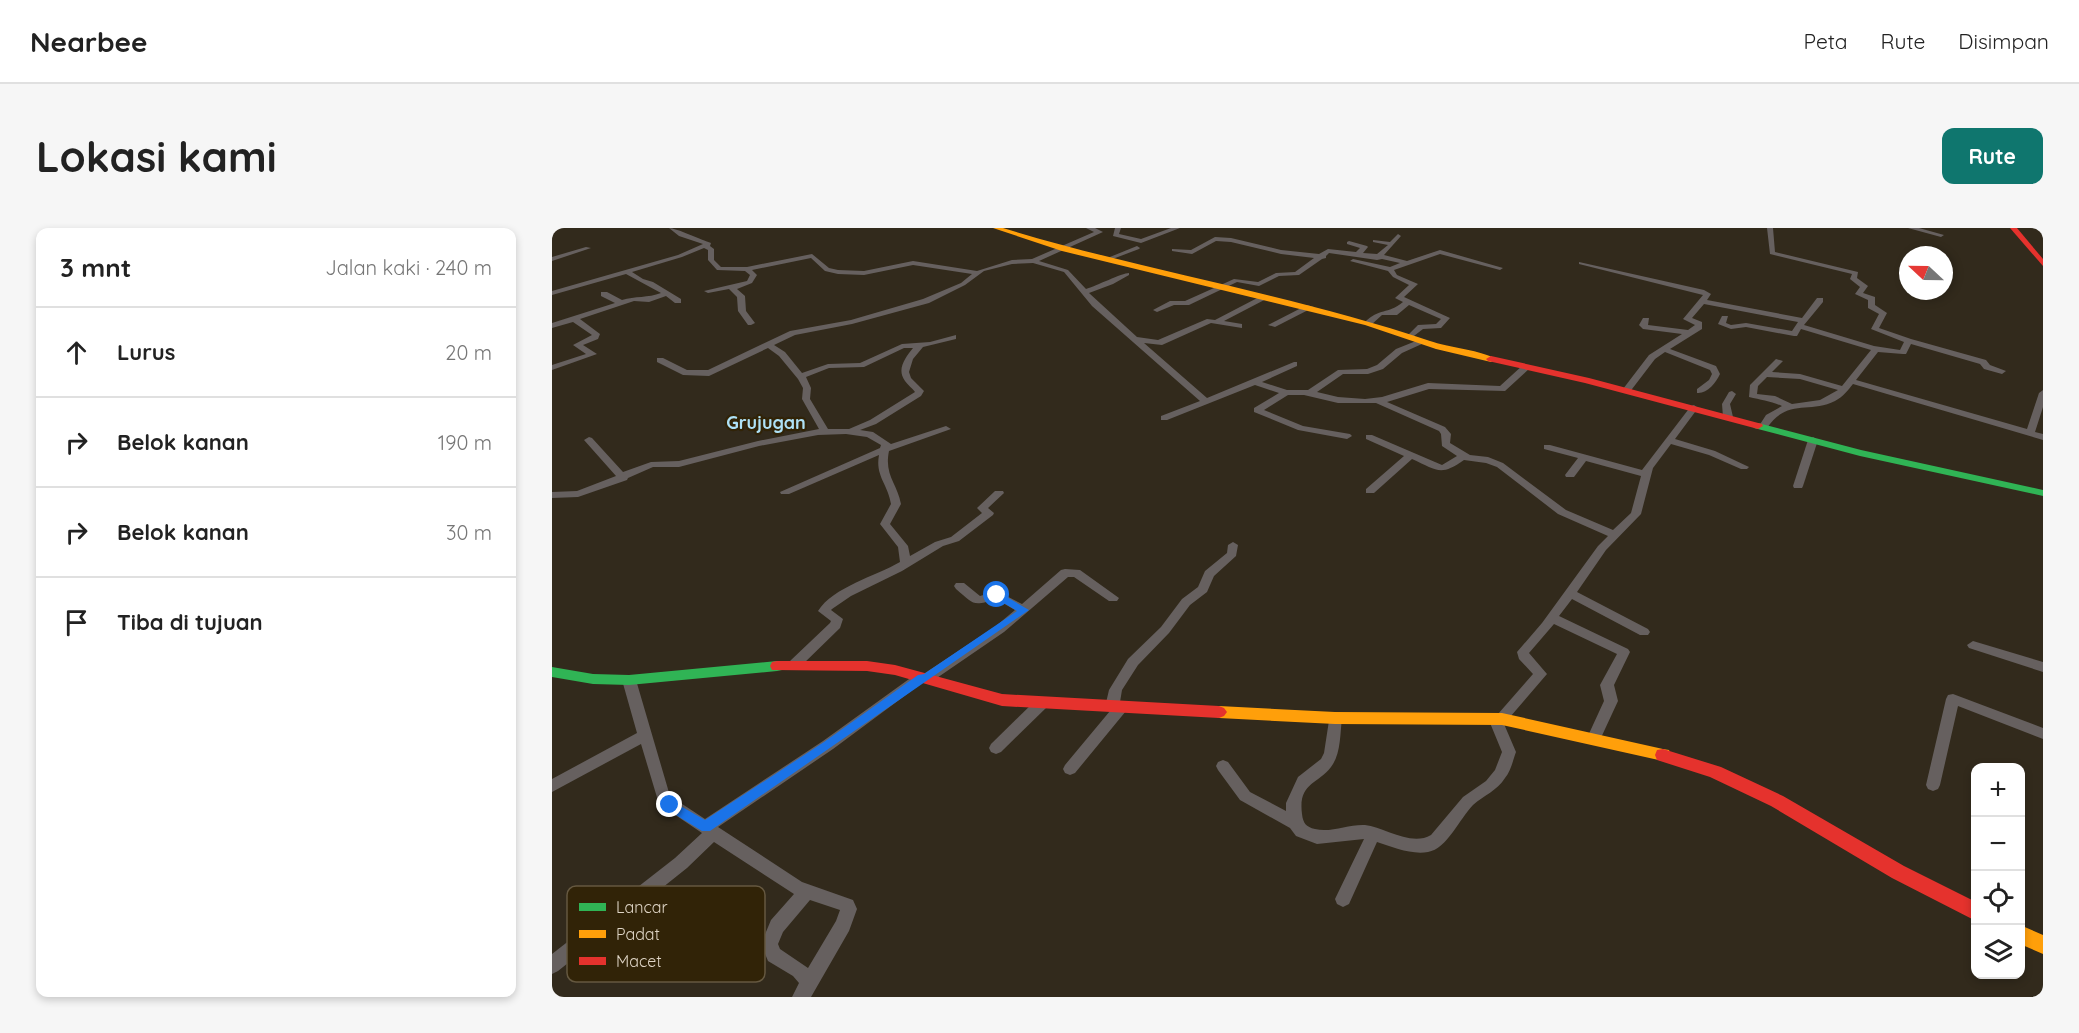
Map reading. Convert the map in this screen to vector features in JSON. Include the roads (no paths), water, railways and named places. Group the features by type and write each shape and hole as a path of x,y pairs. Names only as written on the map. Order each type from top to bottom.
{"main road":[{"path":"996,228 1065,249 1310,308 1368,323 1415,339 1813,440 2043,493"},
{"path":"2013,228 2043,263"},
{"path":"552,672 593,679 630,680 795,664 867,666 895,670 994,699 1041,703 1335,718 1498,718 1677,758 1745,785 1826,828 1898,872 1971,909"},
{"path":"2025,936 2043,945"}],"street":[{"path":"552,293 709,243 684,236 672,228"},
{"path":"1033,261 1100,232 1089,228"},
{"path":"1118,228 1113,233 1115,235 1141,241 1177,228"},
{"path":"1770,228 1772,253 1856,273 1853,279 1864,286 1859,294 1872,299 1871,306 1883,314 1875,329 1908,341 1983,362 1987,367 2002,371"},
{"path":"1911,228 1941,235"},
{"path":"1231,240 1242,231"},
{"path":"1911,239 1921,231"},
{"path":"1369,264 1389,248 1398,236"},
{"path":"1174,250 1192,252 1215,240 1231,240 1281,252 1320,256 1390,269 1440,252 1500,268"},
{"path":"1375,241 1390,244"},
{"path":"1349,243 1365,247 1358,254"},
{"path":"705,246 710,248 711,260 721,270 747,269 813,256 827,270 838,272 864,273 913,263 977,274"},
{"path":"552,260 588,248"},
{"path":"1108,259 1137,248"},
{"path":"1157,310 1173,303 1186,303 1238,280 1259,284 1278,274 1297,274 1329,251 1379,256 1407,264"},
{"path":"660,360 686,373 706,374 803,329 852,322 926,301 977,274 1012,262 1033,261 1063,268 1084,292 1206,402"},
{"path":"1581,263 1707,294 1687,319 1700,325 1647,362 1626,391"},
{"path":"708,291 748,283 754,278 747,269"},
{"path":"1310,393 1341,372 1368,371 1380,367 1415,339 1421,327 1438,326 1446,318 1407,303 1398,296 1414,284 1390,273 1390,269"},
{"path":"626,271 641,281 651,283 678,301"},
{"path":"1084,292 1112,283 1127,274"},
{"path":"733,286 732,289 741,296 742,312 751,323"},
{"path":"604,294 621,303"},
{"path":"552,326 637,298 652,299 666,294"},
{"path":"1218,321 1266,297"},
{"path":"1788,343 1820,300"},
{"path":"1702,301 1799,327"},
{"path":"1368,323 1380,313 1394,313 1407,303"},
{"path":"1272,325 1310,308"},
{"path":"1725,318 1722,323 1724,326 1821,329 1878,348 1901,353 1908,341"},
{"path":"552,368 593,354 577,345 597,335 574,319"},
{"path":"1646,320 1644,327 1691,333"},
{"path":"1135,339 1159,344 1206,321 1239,326"},
{"path":"801,376 828,366 861,365 902,346 953,337"},
{"path":"852,430 873,422 918,394 920,391 906,377 905,371 913,352 921,344"},
{"path":"769,345 782,354 801,376 807,388 806,399 824,431"},
{"path":"1764,426 1771,416 1790,406 1828,401 1844,390 1861,365 1878,348"},
{"path":"1663,349 1713,368 1715,378 1700,391"},
{"path":"1779,361 1754,385 1752,395 1766,399 1772,398 1790,406"},
{"path":"1164,418 1294,364"},
{"path":"1378,402 1428,386 1502,389 1526,367"},
{"path":"1765,374 1800,377 1844,390"},
{"path":"1851,381 2043,437"},
{"path":"1255,382 1286,393 1310,393 1338,400 1378,402 1442,429 1446,434 1446,446 1463,456 1500,465 1562,512 1614,536"},
{"path":"1286,393 1257,410 1301,428 1347,436"},
{"path":"2030,433 2043,393"},
{"path":"1728,417 1726,404 1732,394"},
{"path":"1223,766 1245,796 1295,823 1301,831 1317,837 1352,832 1374,833 1419,846 1436,840 1468,801 1491,785 1501,773 1509,752 1507,743 1499,731 1498,718 1541,674 1522,654 1552,618 1602,549 1636,514 1645,474 1694,408"},
{"path":"785,492 885,450 946,429"},
{"path":"552,495 578,495 658,463 683,464 824,431 852,430 880,438 886,444 881,459 882,475 896,499 896,504 885,524 903,546 906,564"},
{"path":"1369,437 1408,456 1444,468 1463,456"},
{"path":"590,440 623,477"},
{"path":"1669,440 1712,453 1744,467"},
{"path":"1798,486 1813,440"},
{"path":"1548,447 1645,474"},
{"path":"1370,491 1408,456"},
{"path":"1570,475 1584,456"},
{"path":"795,664 838,622 824,611 826,606 843,594 878,580 939,544 959,537 989,513 982,507 999,493"},
{"path":"1071,769 1117,707 1116,690 1132,662 1165,630 1186,602 1203,589 1209,574 1232,554 1233,545"},
{"path":"652,886 681,863 730,808 828,745 1024,610 1053,582 1069,572 1095,585 1113,598"},
{"path":"960,586 978,601 997,595 1024,610"},
{"path":"1570,593 1644,632"},
{"path":"1552,618 1624,651 1607,685 1611,701 1594,738"},
{"path":"1972,645 2043,668"},
{"path":"630,680 664,800 807,892 843,902 849,909 806,990"},
{"path":"1933,785 1953,699 2043,734"},
{"path":"996,748 1041,703"},
{"path":"1295,823 1293,803 1303,781 1326,763 1331,753 1335,718"},
{"path":"552,786 645,735"},
{"path":"1343,899 1374,833"},
{"path":"806,990 798,970 774,955 769,944 777,926 807,892"},
{"path":"552,965 567,953"}],"district":[{"name":"Grujugan","path":"766,422"}]}
